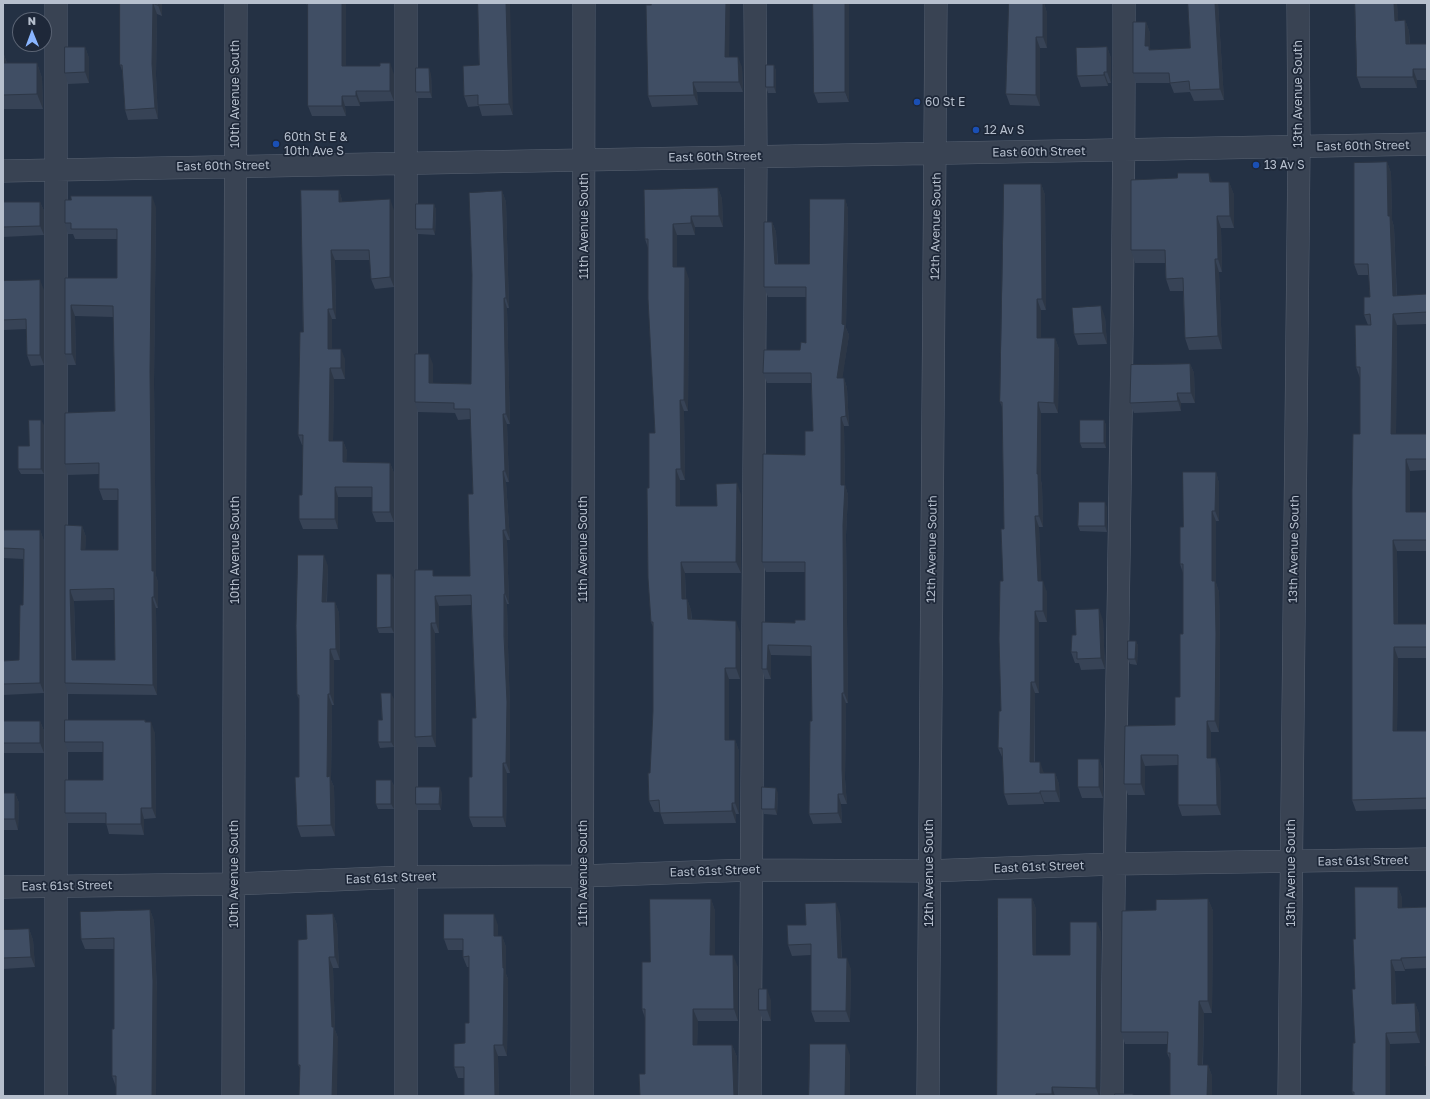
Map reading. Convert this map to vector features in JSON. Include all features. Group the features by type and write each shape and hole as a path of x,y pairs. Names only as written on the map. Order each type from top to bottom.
{"street":[{"path":"56,3 56,1096"},
{"name":"10th Avenue South","path":"233,1096 236,3"},
{"path":"406,3 406,1096"},
{"name":"11th Avenue South","path":"582,1096 584,3"},
{"path":"750,1096 750,870 756,157 755,3"},
{"name":"12th Avenue South","path":"928,1096 928,871 936,154 936,3"},
{"path":"1112,1096 1113,864 1125,150 1124,3"},
{"name":"13th Avenue South","path":"1289,1096 1299,147 1298,3"},
{"name":"East 60th Street","path":"3,171 1427,144"},
{"name":"East 61st Street","path":"3,887 234,884 406,877 582,876 750,870 928,871 1113,864 1427,859"}],"building":[{"path":"120,3 153,3 152,64 155,108 125,110 122,65 120,65"},
{"path":"308,3 342,3 342,66 380,66 380,63 390,63 390,91 356,91 356,96 342,96 342,106 308,106"},
{"path":"478,3 506,3 509,104 478,105 478,95 464,96 463,66 479,65"},
{"path":"651,3 726,3 725,57 738,57 739,82 693,82 694,95 648,96 646,5 651,5"},
{"path":"813,3 845,3 845,92 814,93"},
{"path":"1009,3 1043,3 1043,37 1036,37 1036,95 1006,94"},
{"path":"1188,3 1215,3 1220,89 1190,90 1189,81 1170,83 1169,73 1133,73 1133,22 1146,22 1145,46 1149,46 1149,50 1190,48"},
{"path":"1355,3 1394,3 1395,21 1405,20 1406,44 1427,44 1427,69 1413,69 1413,77 1357,77"},
{"path":"65,47 85,47 85,72 65,73"},
{"path":"1107,47 1107,72 1104,72 1104,75 1077,76 1076,48"},
{"path":"3,63 37,63 37,94 3,95"},
{"path":"766,65 774,65 774,87 766,87"},
{"path":"416,68 429,68 430,92 416,92"},
{"path":"1387,162 1388,216 1390,216 1393,296 1427,294 1427,312 1393,314 1391,434 1427,434 1427,459 1406,459 1406,512 1427,512 1427,540 1393,540 1394,624 1427,624 1427,647 1394,647 1393,731 1427,731 1427,798 1352,800 1353,434 1360,434 1360,367 1356,367 1355,325 1371,325 1370,314 1364,315 1364,297 1370,297 1368,264 1354,264 1354,163"},
{"path":"1178,173 1209,173 1210,182 1229,182 1230,216 1217,216 1218,259 1215,259 1218,336 1185,338 1183,278 1166,279 1165,250 1131,250 1131,180 1177,178"},
{"path":"1004,184 1041,184 1042,299 1037,299 1037,338 1055,338 1054,403 1038,402 1037,474 1039,516 1035,516 1038,581 1043,581 1043,611 1035,611 1035,682 1031,682 1030,762 1040,762 1040,773 1055,773 1056,791 1040,791 1040,793 1004,794 1002,748 998,748 999,711 1001,711 999,639 1000,581 1003,581 1001,529 1004,529 1002,402 1000,402"},
{"path":"718,188 719,216 691,216 691,223 673,224 673,267 685,267 684,400 680,400 681,469 676,469 676,506 717,506 716,484 737,483 736,562 681,562 682,599 687,599 688,619 736,621 736,668 725,668 725,740 735,740 735,803 732,803 732,811 660,813 659,800 649,801 648,773 650,773 653,711 653,622 651,622 648,578 647,488 649,488 649,433 655,433 648,299 648,239 645,239 644,190"},
{"path":"301,190 339,190 339,202 390,199 390,277 371,279 369,250 331,250 333,309 328,309 328,349 341,349 341,368 330,368 329,441 343,441 343,462 390,463 390,512 372,512 372,487 335,487 335,519 299,519 299,495 302,495 303,435 298,435 300,332 303,332"},
{"path":"502,191 506,298 504,298 506,414 503,414 505,471 503,471 506,530 503,530 505,594 504,636 507,702 506,763 503,763 503,817 469,817 469,777 472,777 472,718 476,718 471,595 435,596 436,623 431,623 432,736 415,737 415,570 433,570 433,576 470,576 468,494 473,494 470,409 454,409 454,403 415,402 415,354 429,354 429,383 471,384 472,275 469,193"},
{"path":"71,196 152,196 150,371 152,571 154,571 154,597 152,597 153,685 65,683 65,525 82,526 81,550 118,550 118,489 99,489 99,463 65,464 65,413 115,411 113,306 71,305 72,354 65,354 65,278 117,278 117,229 71,229 71,223 65,223 65,200 71,200","holes":["114,589 115,660 72,660 70,590"]},
{"path":"810,199 845,199 842,324 845,325 837,378 844,378 846,416 841,417 841,485 845,485 843,525 843,794 838,794 838,813 809,814 810,721 812,721 811,646 768,645 767,669 762,669 762,622 795,623 795,620 805,620 805,562 762,562 763,454 805,455 805,431 813,431 811,373 763,373 764,350 800,350 801,342 806,343 806,287 764,287 764,222 772,222 775,264 809,264"},
{"path":"3,202 40,202 40,226 3,227"},
{"path":"416,204 434,204 433,229 416,229"},
{"path":"40,280 40,355 27,355 26,319 3,320 3,281"},
{"path":"1101,306 1103,333 1074,334 1072,308"},
{"path":"1190,364 1191,393 1177,393 1178,401 1130,403 1131,365"},
{"path":"29,420 41,420 41,469 18,469 18,446 29,446"},
{"path":"1080,420 1104,420 1104,443 1080,443"},
{"path":"1183,472 1216,472 1215,511 1212,511 1212,581 1215,581 1216,634 1215,721 1207,721 1207,758 1216,758 1217,805 1178,805 1178,755 1141,755 1141,784 1124,784 1125,726 1175,725 1175,697 1180,697 1180,634 1183,634 1183,564 1180,564 1180,527 1183,527"},
{"path":"1079,502 1105,502 1105,526 1078,526"},
{"path":"3,530 40,530 40,683 3,684 3,661 19,660 20,605 23,605 24,549 3,548"},
{"path":"298,555 324,555 322,602 335,602 336,649 330,649 330,694 328,694 327,777 330,776 331,825 297,826 295,777 299,777 299,695 297,695 296,626"},
{"path":"377,574 391,574 391,627 377,628"},
{"path":"1099,609 1101,658 1077,659 1077,652 1071,652 1072,635 1076,635 1075,610"},
{"path":"1128,641 1136,641 1135,659 1128,659"},
{"path":"381,693 391,693 391,742 378,742 378,720 382,720"},
{"path":"65,720 145,720 145,722 151,722 152,808 141,808 141,824 106,824 106,813 65,813 65,780 103,780 103,742 65,742"},
{"path":"3,721 40,721 40,743 3,743"},
{"path":"1078,759 1099,759 1099,787 1078,787"},
{"path":"376,780 391,780 391,804 376,804"},
{"path":"416,787 440,787 439,804 416,804"},
{"path":"762,787 776,788 775,809 762,809"},
{"path":"3,793 15,793 15,819 3,819"},
{"path":"1355,887 1398,887 1398,908 1427,907 1427,957 1391,960 1392,1004 1415,1003 1416,1032 1386,1033 1386,1096 1354,1096 1354,1092 1352,1092 1353,1043 1355,1043 1352,989 1355,989 1353,939 1355,939"},
{"path":"998,898 1032,898 1033,955 1070,955 1070,922 1097,922 1096,1088 1052,1087 1052,1094 1036,1094 1036,1096 997,1096"},
{"path":"650,899 711,899 710,955 733,955 734,1009 693,1009 693,1045 732,1045 734,1096 640,1096 639,1074 645,1074 645,1009 642,1009 642,962 650,962"},
{"path":"1208,899 1208,1001 1199,1001 1198,1065 1208,1065 1207,1096 1170,1096 1170,1053 1167,1053 1168,1032 1121,1032 1122,911 1156,910 1156,900"},
{"path":"836,903 838,958 847,958 846,1011 811,1011 811,944 788,945 787,925 806,925 805,904"},
{"path":"150,910 153,981 152,1096 116,1096 116,1076 112,1076 112,1029 114,1029 114,938 81,939 80,912"},
{"path":"333,914 335,957 329,957 332,1027 334,1027 332,1096 299,1096 298,940 307,939 306,915"},
{"path":"444,914 494,914 494,936 502,936 504,968 503,1045 494,1045 495,1096 464,1096 464,1067 454,1067 454,1044 465,1043 465,1023 469,1023 469,956 463,957 463,939 444,939"},
{"path":"29,929 31,957 3,958 3,930"},
{"path":"759,989 767,989 767,1010 759,1010"},
{"path":"1427,1017 1427,1066 1426,1066"},
{"path":"810,1044 846,1044 845,1096 809,1096"},
{"path":"1115,1094 1133,1094 1133,1096 1115,1096"}],"place":[{"name":"60 St E","path":"917,102"},
{"name":"12 Av S","path":"976,130"},
{"name":"60th St E & 10th Ave S","path":"276,144"},
{"name":"13 Av S","path":"1256,165"}]}
